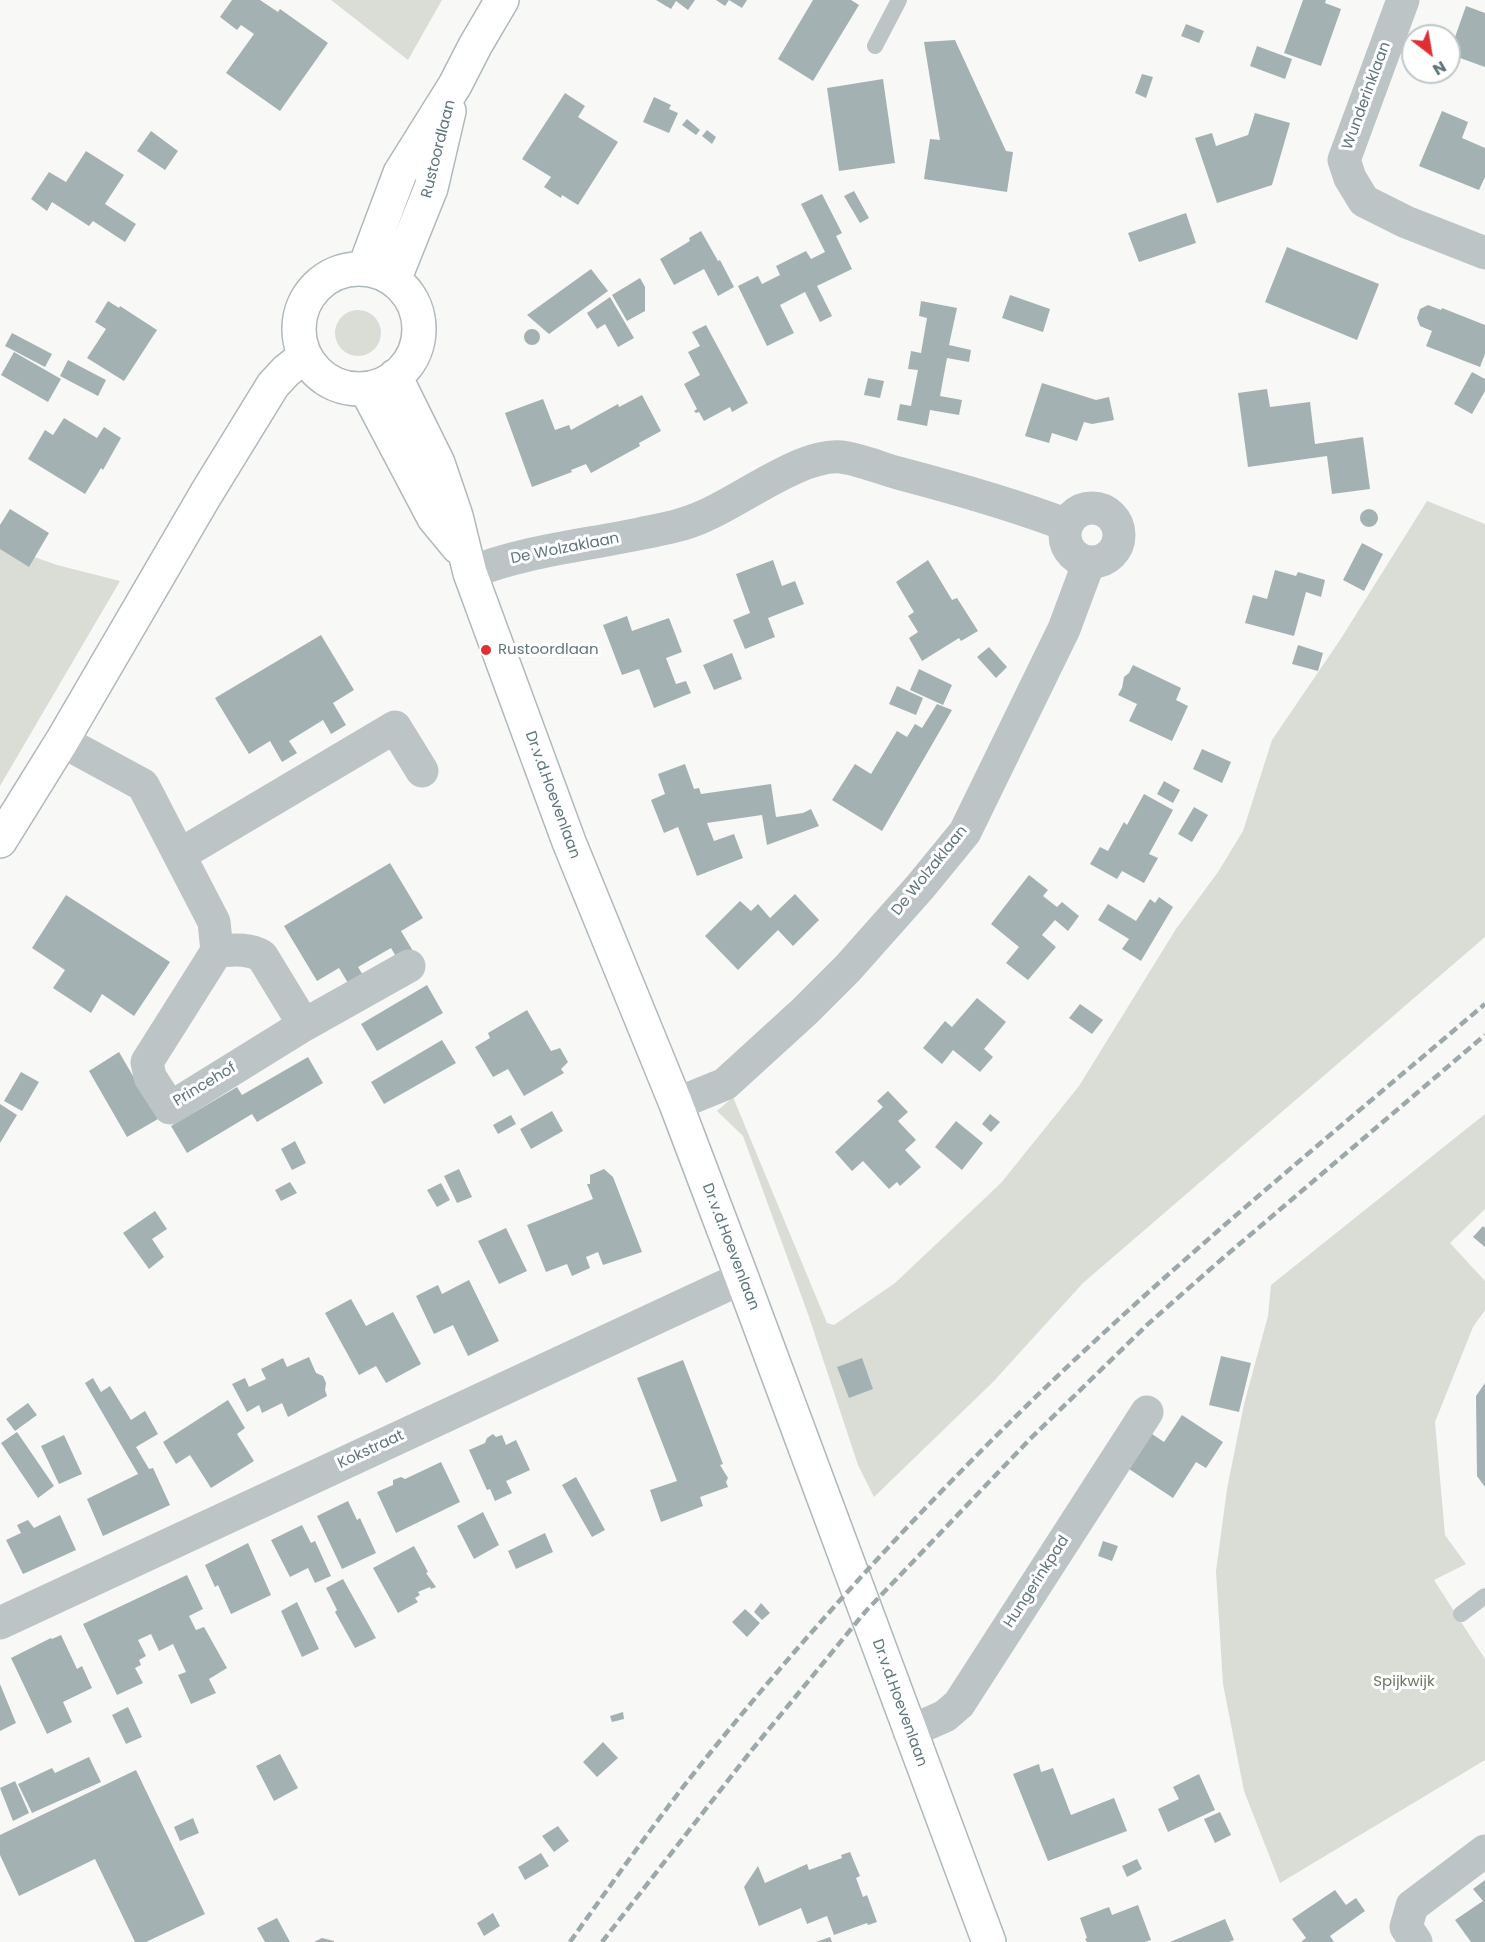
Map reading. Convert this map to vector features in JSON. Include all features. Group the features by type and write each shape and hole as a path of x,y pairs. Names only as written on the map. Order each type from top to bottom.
{"street":[{"name":"Rustoordlaan","path":"379,274 431,188 455,85 502,0"},
{"name":"Wunderinklaan","path":"1402,0 1344,160 1356,190 1364,201 1406,222 1485,253"},
{"path":"344,270 379,274 407,292 416,309 419,327 413,354 402,370 381,383 348,388 331,382 316,372 305,356 299,339 299,319 311,292 317,285 344,270"},
{"path":"0,841 62,741 206,494 273,385 305,356"},
{"name":"Dr.v.d.Hoevenlaan","path":"381,383 438,463 456,516 468,564 569,842 676,1104 988,1942"},
{"name":"De Wolzaklaan","path":"468,564 597,543 687,523 706,516 805,464 819,459 841,457 1041,515 1067,525"},
{"path":"1091,508 1103,510 1113,517 1119,528 1119,540 1114,551 1106,559 1089,562 1081,560 1072,553 1066,543 1065,535 1070,520 1079,512 1091,508"},
{"name":"De Wolzaklaan","path":"676,1104 725,1084 806,1011 848,968 920,887 965,832 1064,629 1089,562"},
{"path":"181,854 395,727 422,771"},
{"path":"62,741 143,785 181,854 214,922 218,951 254,951 262,956 304,1025"},
{"name":"Princehof","path":"218,951 147,1062 150,1077 170,1108 304,1025 409,966"},
{"name":"Kokstraat","path":"0,1623 742,1278"},
{"name":"Hungerinkpad","path":"909,1732 945,1716 959,1704 1147,1412"},
{"path":"1416,1942 1406,1927 1412,1906 1485,1851"}],"lane":[{"path":"875,46 899,0"},
{"path":"1461,1614 1485,1596"}],"green space":[{"path":"331,0 442,0 408,60"},
{"path":"358,310 367,311 374,317 380,324 380,342 374,349 367,355 358,356 349,355 342,349 336,342 335,333 336,324 342,317 349,311"},
{"path":"1427,501 1485,524 1485,937 1083,1283 993,1382 874,1497 858,1465 808,1314 743,1136 717,1111 733,1097 827,1323 834,1325 895,1283 1001,1183 1079,1086 1176,929 1218,872 1243,831 1272,740 1340,640"},
{"path":"0,542 3,546 57,565 120,581 0,786"},
{"name":"Spijkwijk","path":"1485,1114 1485,1209 1450,1243 1485,1281 1485,1310 1473,1327 1435,1422 1445,1535 1466,1564 1434,1580 1485,1659 1485,1760 1280,1883 1244,1791 1223,1684 1216,1571 1227,1489 1244,1404 1268,1316 1271,1285"}],"building":[{"path":"232,0 260,0 278,12 280,9 328,43 280,111 226,73 254,34 241,25 237,30 220,17"},
{"path":"656,0 695,0 688,10 676,1 671,9"},
{"path":"716,0 729,0 725,6"},
{"path":"729,0 747,0 742,8"},
{"path":"813,0 851,0 859,5 813,81 778,59"},
{"path":"1303,0 1326,0 1325,3 1341,9 1321,66 1284,53"},
{"path":"1466,6 1485,13 1485,67 1461,58 1460,24"},
{"path":"1186,24 1204,31 1199,43 1181,36"},
{"path":"955,40 1006,151 1013,152 1007,192 924,179 930,139 940,140 924,42"},
{"path":"1257,46 1292,59 1285,79 1250,66"},
{"path":"1142,74 1153,77 1146,98 1135,93"},
{"path":"883,79 895,163 839,171 827,88"},
{"path":"565,93 585,106 578,117 618,142 578,205 544,187 551,177 522,159"},
{"path":"654,97 671,105 669,109 678,113 669,133 643,122"},
{"path":"1442,111 1468,122 1462,138 1485,148 1485,177 1479,190 1419,166"},
{"path":"1255,113 1290,123 1272,185 1217,203 1195,138 1212,133 1216,146 1248,135"},
{"path":"687,119 700,130 696,135 682,125"},
{"path":"707,130 716,137 712,144 702,136"},
{"path":"151,131 178,151 165,170 137,151"},
{"path":"86,151 124,175 105,204 136,224 125,242 93,221 89,226 52,202 47,211 31,199 49,172 66,182"},
{"path":"854,191 869,218 860,223 844,196"},
{"path":"822,194 842,233 836,236 852,269 817,286 832,316 820,322 805,292 780,305 794,333 767,346 738,286 758,276 762,284 780,275 776,266 806,251 811,259 825,252 801,204"},
{"path":"1186,213 1196,243 1139,262 1128,233"},
{"path":"701,231 734,287 718,296 704,269 674,285 660,259 690,241 689,238"},
{"path":"1287,247 1379,284 1357,340 1265,302"},
{"path":"591,269 608,291 549,334 527,315"},
{"path":"640,278 645,287 645,311 627,321 612,295"},
{"path":"1010,295 1050,309 1043,332 1002,318"},
{"path":"610,297 634,338 618,347 605,324 597,329 587,313"},
{"path":"108,301 119,308 120,306 157,330 124,381 87,358 106,329 95,322"},
{"path":"921,301 957,308 949,345 971,350 969,362 947,358 940,396 962,400 959,415 930,410 927,426 897,420 900,404 911,406 918,370 908,369 911,351 921,353 927,318 919,316"},
{"path":"1428,305 1441,310 1442,308 1485,325 1485,354 1480,367 1426,346 1432,331 1420,326 1417,318 1420,309"},
{"path":"706,325 748,403 732,412 730,407 704,421 699,412 694,411 697,409 684,384 700,375 688,352 700,346 692,332"},
{"path":"532,329 540,337 532,345 524,337"},
{"path":"12,333 52,354 45,367 5,346"},
{"path":"14,352 61,379 48,402 1,375"},
{"path":"68,360 106,380 98,396 60,376"},
{"path":"1472,372 1485,379 1485,391 1472,414 1454,404"},
{"path":"868,378 884,381 880,398 864,395"},
{"path":"1042,383 1096,400 1109,397 1114,420 1092,424 1084,422 1077,441 1052,433 1049,443 1025,436"},
{"path":"1267,389 1270,407 1310,402 1315,444 1363,437 1370,489 1332,494 1327,456 1248,467 1238,393"},
{"path":"642,395 661,431 639,443 640,446 591,473 586,464 571,470 572,472 532,487 505,413 543,399 555,430 569,425 571,430 618,404 619,407"},
{"path":"64,418 97,438 104,427 121,438 103,470 101,468 85,494 28,459 45,430 53,435"},
{"path":"10,509 49,533 29,567 0,549 0,525"},
{"path":"1365,509 1373,509 1378,514 1376,525 1365,527 1360,522 1360,514"},
{"path":"1362,543 1383,554 1364,591 1343,580"},
{"path":"773,560 782,586 795,581 804,604 768,618 775,637 745,649 733,620 750,613 736,574"},
{"path":"928,560 952,600 957,598 978,631 961,641 959,638 922,661 909,638 918,632 908,616 914,612 896,582"},
{"path":"1275,570 1296,576 1298,572 1325,580 1321,597 1306,592 1294,636 1245,623 1253,595 1267,599"},
{"path":"627,616 632,631 669,618 682,652 666,658 676,684 686,681 691,693 654,708 639,669 622,675 603,625"},
{"path":"321,635 354,690 333,703 346,725 331,734 323,720 289,741 297,753 282,762 270,741 249,754 215,698"},
{"path":"1298,645 1323,653 1318,671 1292,664"},
{"path":"989,647 1007,667 996,678 977,657"},
{"path":"732,653 742,679 714,690 703,665"},
{"path":"1133,665 1181,688 1176,700 1188,706 1172,741 1129,721 1137,704 1118,695 1124,677"},
{"path":"919,669 952,685 943,705 910,690"},
{"path":"897,686 923,698 916,715 889,704"},
{"path":"937,704 952,710 882,831 832,800 855,764 871,774 897,731 907,737 915,724 922,728"},
{"path":"1202,749 1231,762 1222,783 1193,769"},
{"path":"685,764 694,789 699,788 701,794 771,784 776,817 803,813 811,809 819,826 767,845 762,815 707,823 714,841 734,834 743,858 697,876 678,827 664,833 651,800 665,794 658,774"},
{"path":"1164,781 1180,790 1173,803 1157,794"},
{"path":"1144,794 1173,810 1149,854 1158,858 1144,883 1122,871 1117,879 1090,864 1100,847 1108,851 1124,822 1127,825"},
{"path":"1194,807 1208,815 1192,842 1178,834"},
{"path":"390,863 423,918 401,931 413,951 398,960 391,948 358,967 366,980 351,988 339,968 317,981 284,926"},
{"path":"1029,875 1048,890 1043,896 1057,907 1062,902 1079,916 1068,931 1055,920 1042,935 1056,947 1028,980 1006,963 1019,947 991,924"},
{"path":"795,894 819,920 793,946 778,930 738,970 705,936 740,901 751,911 758,904 770,918"},
{"path":"66,895 170,962 134,1016 102,994 91,1013 53,988 65,970 32,948"},
{"path":"1159,897 1173,907 1141,961 1122,949 1129,939 1098,920 1108,904 1136,921 1150,899 1155,903"},
{"path":"427,985 443,1013 377,1051 361,1024"},
{"path":"977,998 1006,1022 984,1049 993,1057 980,1072 953,1050 942,1064 923,1048 945,1021 952,1027"},
{"path":"1080,1004 1103,1020 1092,1034 1069,1018"},
{"path":"527,1010 551,1051 560,1048 568,1062 561,1069 564,1073 524,1096 508,1069 493,1077 475,1047 490,1038 488,1033"},
{"path":"442,1040 456,1063 384,1104 371,1082"},
{"path":"119,1052 158,1119 127,1137 89,1071"},
{"path":"308,1057 323,1083 257,1122 252,1114 187,1153 171,1126 237,1087 242,1095"},
{"path":"21,1072 39,1082 22,1111 4,1101"},
{"path":"888,1091 908,1112 898,1121 916,1140 905,1150 921,1167 900,1186 897,1182 889,1189 863,1161 852,1171 835,1152 883,1107 877,1101"},
{"path":"0,1104 17,1115 0,1143"},
{"path":"552,1111 563,1131 531,1149 520,1129"},
{"path":"990,1114 1000,1122 991,1132 982,1124"},
{"path":"511,1115 516,1124 498,1134 493,1125"},
{"path":"956,1121 983,1143 962,1170 935,1147"},
{"path":"295,1141 306,1163 292,1170 281,1149"},
{"path":"459,1169 472,1197 457,1203 444,1176"},
{"path":"604,1169 613,1177 642,1252 603,1265 598,1252 586,1257 590,1268 572,1276 567,1264 546,1272 527,1225 593,1199 587,1184 590,1184 590,1175"},
{"path":"290,1182 297,1193 281,1201 275,1190"},
{"path":"441,1183 450,1200 437,1207 427,1190"},
{"path":"155,1211 167,1229 152,1239 164,1257 149,1269 123,1233"},
{"path":"1483,1226 1485,1228 1485,1247 1473,1237"},
{"path":"506,1228 527,1271 499,1284 478,1241"},
{"path":"469,1280 499,1341 468,1356 453,1325 434,1334 416,1296 438,1285 442,1294"},
{"path":"351,1299 366,1326 393,1312 421,1364 386,1383 376,1366 359,1375 325,1313"},
{"path":"1221,1356 1251,1363 1239,1412 1209,1405"},
{"path":"309,1357 316,1373 323,1376 327,1396 288,1417 282,1403 262,1413 259,1405 247,1412 232,1384 245,1378 249,1387 266,1379 261,1369 283,1358 287,1367"},
{"path":"862,1358 873,1389 849,1398 837,1367"},
{"path":"683,1360 723,1464 720,1465 728,1478 726,1482 728,1487 700,1497 703,1506 661,1522 650,1490 677,1481 637,1378"},
{"path":"93,1378 101,1392 110,1386 131,1420 145,1411 158,1434 136,1447 149,1469 153,1468 170,1505 103,1536 87,1499 138,1474 85,1383"},
{"path":"1485,1383 1485,1487 1477,1476 1476,1396"},
{"path":"228,1400 245,1428 237,1434 254,1461 211,1488 190,1455 176,1464 163,1442"},
{"path":"28,1403 37,1415 15,1431 6,1419"},
{"path":"1182,1415 1223,1442 1206,1468 1196,1462 1173,1498 1129,1469 1152,1434 1164,1442"},
{"path":"17,1432 54,1486 38,1498 1,1443"},
{"path":"493,1434 496,1437 502,1435 506,1445 516,1440 530,1470 506,1481 512,1493 495,1501 490,1489 487,1490 469,1450 485,1443 487,1438"},
{"path":"64,1435 82,1474 59,1484 41,1446"},
{"path":"441,1462 460,1502 396,1533 377,1492 393,1485 393,1480 401,1477 405,1479"},
{"path":"576,1477 605,1530 592,1537 562,1485"},
{"path":"348,1501 357,1520 360,1518 376,1553 342,1569 317,1516"},
{"path":"483,1512 499,1545 474,1559 457,1526"},
{"path":"60,1515 76,1550 23,1574 6,1540 21,1533 17,1525 28,1520 34,1528"},
{"path":"302,1525 311,1543 315,1541 331,1576 315,1583 308,1568 290,1577 271,1540"},
{"path":"545,1533 553,1552 516,1569 508,1551"},
{"path":"1103,1541 1118,1546 1112,1561 1098,1556"},
{"path":"248,1543 271,1595 231,1614 218,1585 215,1587 205,1565"},
{"path":"414,1546 428,1572 426,1573 436,1587 418,1592 420,1595 415,1598 418,1602 398,1613 373,1568"},
{"path":"187,1575 203,1609 189,1616 196,1630 204,1627 227,1668 209,1679 216,1693 191,1704 178,1675 186,1672 173,1644 159,1651 151,1634 138,1640 146,1656 139,1660 141,1665 135,1668 143,1683 117,1695 83,1624"},
{"path":"343,1579 376,1638 355,1648 335,1612 337,1610 326,1588"},
{"path":"297,1602 319,1649 302,1657 281,1611"},
{"path":"761,1603 770,1613 762,1620 754,1612"},
{"path":"745,1609 760,1623 747,1637 732,1622"},
{"path":"61,1635 77,1669 82,1666 92,1688 63,1702 72,1722 47,1734 11,1658"},
{"path":"0,1684 16,1723 0,1731"},
{"path":"128,1707 142,1737 126,1744 112,1715"},
{"path":"623,1712 624,1719 612,1722 610,1716"},
{"path":"603,1742 618,1758 597,1777 583,1762"},
{"path":"280,1754 298,1788 274,1801 256,1766"},
{"path":"89,1757 101,1782 32,1813 18,1784 52,1768 55,1773"},
{"path":"1039,1764 1041,1772 1053,1768 1071,1815 1114,1798 1127,1831 1048,1861 1013,1774"},
{"path":"136,1770 205,1914 146,1942 135,1942 95,1859 19,1896 0,1855 0,1835"},
{"path":"1199,1774 1215,1810 1168,1832 1158,1809 1179,1799 1173,1787"},
{"path":"15,1781 29,1813 13,1821 0,1788"},
{"path":"1220,1812 1231,1835 1215,1843 1204,1819"},
{"path":"193,1818 199,1833 180,1841 174,1827"},
{"path":"558,1826 569,1841 554,1852 542,1836"},
{"path":"850,1852 860,1876 856,1878 863,1897 867,1895 877,1922 868,1925 867,1923 834,1935 827,1916 807,1924 801,1908 759,1926 744,1887 758,1866 765,1883 807,1864 809,1870 842,1858 841,1855"},
{"path":"541,1853 549,1866 525,1880 518,1867"},
{"path":"1137,1859 1142,1869 1127,1877 1122,1866"},
{"path":"1485,1880 1485,1942 1471,1942 1455,1920 1483,1901 1473,1889"},
{"path":"1335,1890 1346,1905 1356,1898 1365,1911 1330,1936 1334,1942 1301,1942 1306,1938 1292,1919"},
{"path":"1138,1905 1151,1940 1145,1942 1087,1942 1080,1918 1109,1907 1112,1915"},
{"path":"493,1913 500,1926 484,1936 477,1923"},
{"path":"277,1918 290,1942 265,1942 257,1928"},
{"path":"1225,1919 1234,1940 1229,1942 1170,1942"},
{"path":"830,1937 832,1942 816,1942"},
{"path":"322,1938 334,1941 334,1942 314,1942"}],"railway":[{"path":"570,1942 683,1787 759,1694 878,1558 962,1471 1120,1317 1485,1004"},
{"path":"602,1942 751,1751 865,1612 1030,1439 1148,1324 1485,1035"}],"place":[{"name":"Rustoordlaan","path":"486,650"}]}
